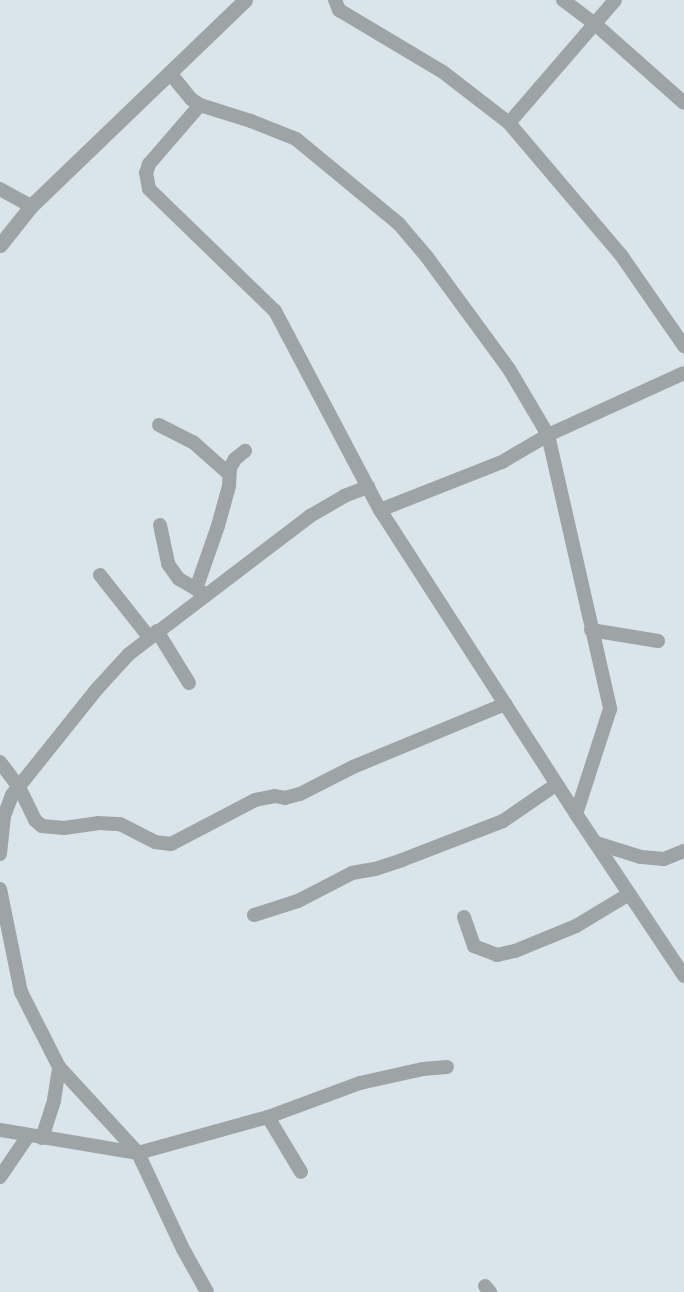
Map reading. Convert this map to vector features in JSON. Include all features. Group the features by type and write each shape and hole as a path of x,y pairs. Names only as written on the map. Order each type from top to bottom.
{"street":[{"path":"0,245 32,206 245,0"},
{"path":"335,0 339,10 443,72 509,123 621,255 684,346"},
{"path":"563,0 594,23 684,103"},
{"path":"509,123 615,0"},
{"path":"170,73 191,99 200,105 251,121 296,139 399,224 427,257 509,369 548,435 610,708 576,814"},
{"path":"200,105 149,164 146,173 149,189 275,311 380,510 576,814 684,976"},
{"path":"0,189 32,206"},
{"path":"380,510 502,462 548,435 684,372"},
{"path":"159,425 193,442 229,474"},
{"path":"202,592 229,486 229,474 235,459 245,451"},
{"path":"0,854 1,819 12,795 96,690 129,654 202,592 310,516 344,496 368,487"},
{"path":"160,524 168,564 179,579 202,592"},
{"path":"100,575 153,634 189,683"},
{"path":"591,630 658,641"},
{"path":"0,762 19,787 29,812 42,826 64,828 98,823 120,824 155,842 171,844 255,800 275,796 285,798 300,794 353,767 505,704"},
{"path":"254,915 298,901 352,873 393,863 503,821 557,784"},
{"path":"596,843 641,857 664,858 684,851"},
{"path":"0,889 21,992 59,1068 138,1153 183,1249 207,1292"},
{"path":"464,917 474,946 497,955 515,951 576,926 629,894"},
{"path":"0,1130 138,1153 268,1117 360,1083 423,1068 447,1067"},
{"path":"0,1176 35,1137 54,1100 59,1068"},
{"path":"268,1117 301,1172"}]}
